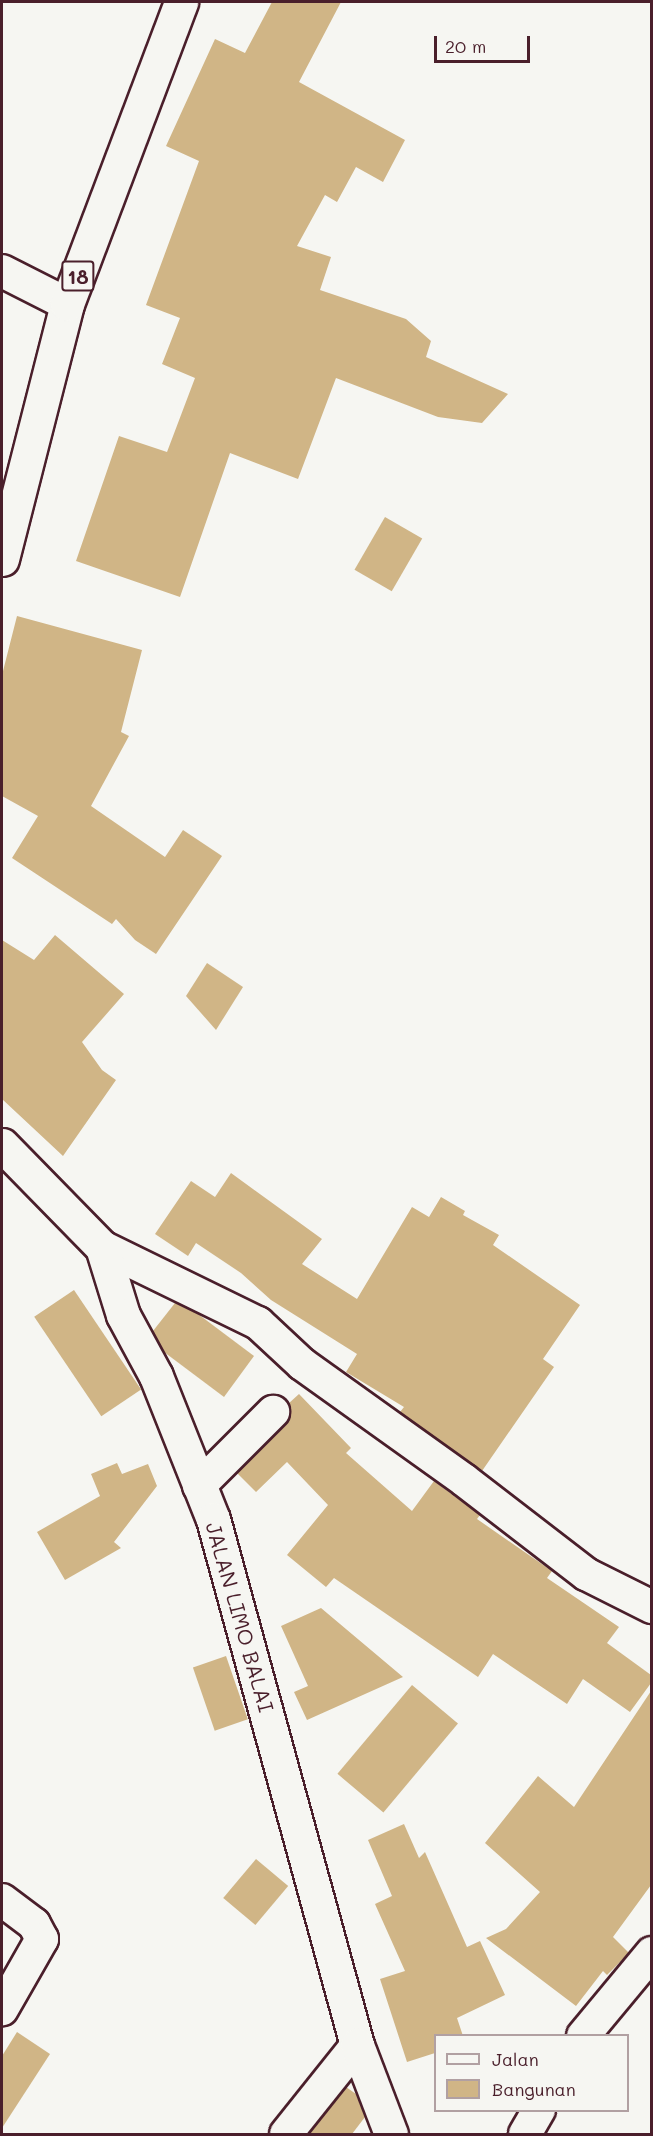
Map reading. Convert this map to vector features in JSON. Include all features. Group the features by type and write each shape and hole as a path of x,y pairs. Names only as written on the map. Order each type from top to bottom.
{"main road":[{"name":"18","path":"2,559 67,304 182,2"},
{"name":"JALAN LIMO BALAI","path":"2,1145 102,1247 123,1315 156,1376 213,1519 278,1746 357,2045 391,2134"}],"street":[{"path":"2,271 67,304"},
{"path":"102,1247 258,1323 302,1364 464,1480 586,1574 651,1607"},
{"path":"199,1486 273,1412"},
{"path":"2,1900 34,1924 42,1939 2,2009"},
{"path":"585,2034 651,1953"},
{"path":"286,2134 357,2045"},
{"path":"525,2134 538,2112"}],"building":[{"path":"272,2 341,2 299,82 405,140 383,182 356,167 337,202 325,195 297,246 331,257 320,290 406,319 431,341 426,357 508,394 482,423 438,417 336,378 298,479 230,453 180,597 76,561 119,436 167,452 195,378 162,364 180,318 146,305 199,161 166,146 215,39 245,53"},
{"path":"385,517 422,538 392,591 354,570"},
{"path":"17,616 142,650 121,732 129,736 91,806 165,857 183,830 222,856 156,954 135,940 116,919 112,924 12,858 38,816 2,796 2,675"},
{"path":"55,935 124,994 82,1042 102,1070 116,1080 63,1156 2,1099 2,940 34,960"},
{"path":"207,963 243,987 216,1030 186,996"},
{"path":"231,1173 322,1239 302,1264 357,1299 412,1207 429,1217 441,1197 465,1211 463,1215 499,1235 493,1245 580,1305 543,1359 554,1367 482,1471 400,1412 404,1407 346,1372 357,1354 271,1300 241,1273 196,1243 188,1256 155,1234 191,1181 215,1197"},
{"path":"74,1290 141,1389 101,1416 34,1317"},
{"path":"175,1303 198,1314 254,1356 224,1397 164,1352 153,1331"},
{"path":"299,1394 351,1448 346,1453 412,1511 434,1481 480,1515 477,1519 552,1571 547,1578 619,1627 607,1643 651,1675 651,1683 630,1712 583,1679 567,1704 493,1654 478,1677 334,1578 326,1587 287,1555 328,1505 287,1462 256,1492 237,1473 286,1425 290,1416 288,1404"},
{"path":"117,1463 122,1474 148,1464 157,1486 114,1542 121,1548 65,1580 37,1532 100,1496 91,1474"},
{"path":"321,1608 403,1677 307,1720 294,1692 308,1686 281,1626"},
{"path":"226,1656 248,1719 215,1731 193,1667"},
{"path":"412,1685 458,1724 383,1812 337,1774"},
{"path":"651,1691 651,1885 613,1937 629,1953 607,1975 603,1971 576,2006 486,1938 506,1929 540,1892 485,1843 538,1776 574,1807"},
{"path":"404,1824 419,1858 425,1852 467,1947 480,1941 505,1995 457,2018 462,2034 434,2034 434,2053 407,2062 380,1979 405,1971 375,1904 392,1896 368,1840"},
{"path":"256,1859 288,1886 255,1925 223,1898"},
{"path":"17,2032 50,2054 2,2128 2,2056"},
{"path":"346,2087 356,2094 365,2117 352,2134 309,2134"}]}
